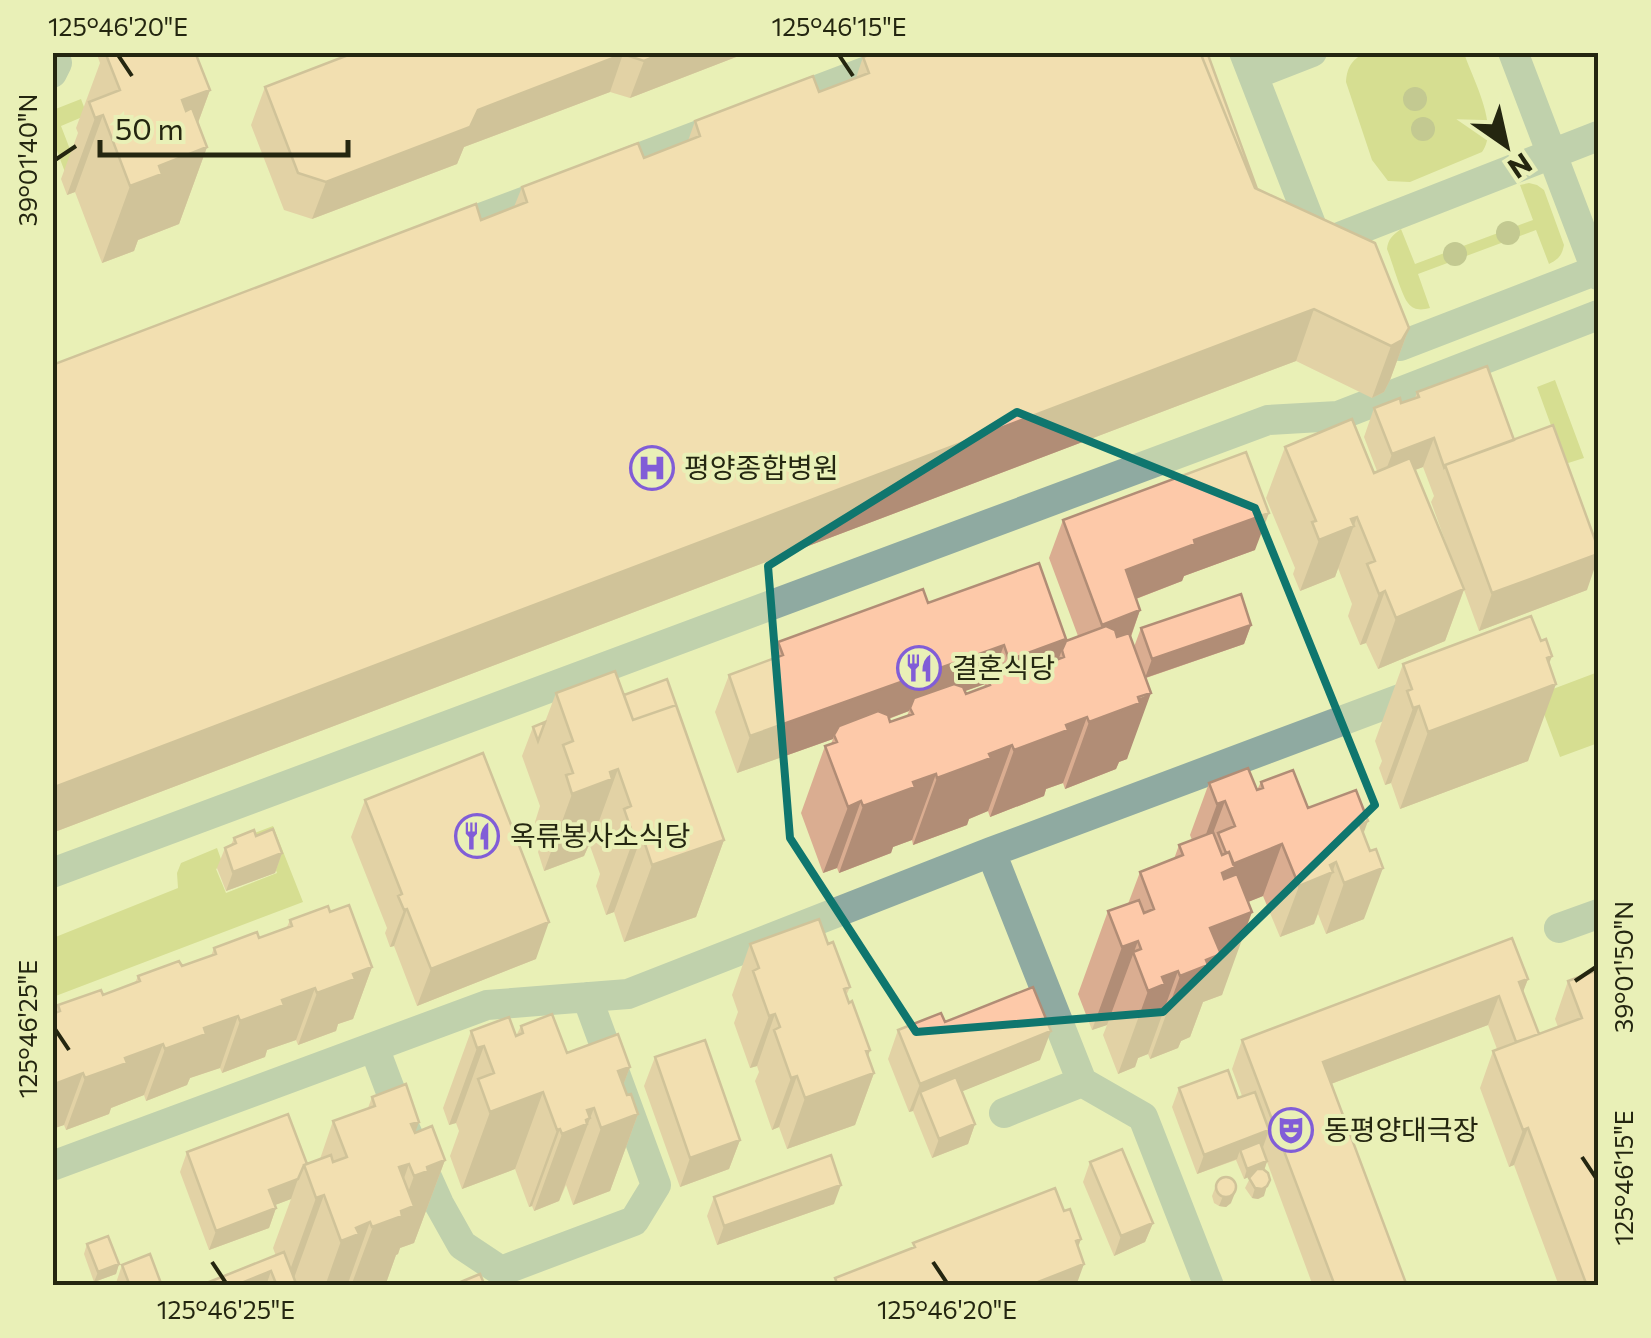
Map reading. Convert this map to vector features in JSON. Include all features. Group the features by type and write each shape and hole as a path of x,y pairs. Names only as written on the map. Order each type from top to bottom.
{"street":[{"path":"52,73 57,63 54,52"},
{"path":"420,240 917,52"},
{"path":"1312,52 1248,64 1319,245 1598,136"},
{"path":"1513,52 1598,277"},
{"path":"1356,231 1400,346 1598,277"},
{"path":"1562,301 1598,277"},
{"path":"52,872 1268,420 1338,416 1598,316"},
{"path":"52,1166 487,1005 628,994 990,852 1455,678"},
{"path":"990,852 1082,1082 1143,1118 1209,1286"},
{"path":"1558,928 1598,914"},
{"path":"374,1047 403,1124 462,1245 501,1271 634,1221 656,1185 587,997"},
{"path":"1004,1113 1082,1082"}],"highlighted area":[{"path":"1017,412 1255,508 1375,805 1163,1012 916,1032 790,838 768,566"}],"green space":[{"path":"1367,52 1464,53 1487,117 1487,142 1482,152 1410,182 1388,181 1372,160 1346,82 1351,64"},
{"path":"81,99 87,115 61,126 78,170 66,175 53,140 53,110"},
{"path":"1529,183 1544,190 1564,245 1558,258 1549,264 1536,230 1418,274 1430,308 1410,306 1387,249 1393,235 1401,229 1415,264 1533,220 1520,185"},
{"path":"1555,380 1584,458 1565,464 1537,387"},
{"path":"1598,672 1598,743 1560,757 1537,695"},
{"path":"273,826 303,902 53,997 53,938 178,888 181,863 217,848 223,865 216,869 226,893 277,873 268,848 234,841"}],"building":[{"path":"105,52 195,52 210,90 182,100 186,111 192,108 207,147 159,166 162,174 130,186 103,115 95,118 89,102 120,90"},
{"path":"356,52 665,52 644,61 623,54 478,110 470,127 326,182 298,173 265,87"},
{"path":"876,52 1200,52 1255,188 1375,243 1409,328 1402,340 1391,346 1314,309 52,788 52,365 476,204 481,220 527,202 522,187 638,143 644,158 700,136 695,121 813,76 819,92 869,73 863,57"},
{"path":"1200,52 1207,52 1257,189 1255,188"},
{"path":"1487,366 1514,440 1444,467 1434,438 1392,454 1374,408 1400,398 1401,403 1419,397 1417,392"},
{"path":"1352,419 1374,473 1410,458 1464,589 1396,618 1385,591 1379,594 1367,564 1375,561 1357,517 1351,519 1354,526 1319,540 1312,522 1316,521 1285,447"},
{"path":"1553,425 1598,554 1492,593 1445,465"},
{"path":"1246,452 1269,513 1126,570 1140,610 1102,625 1063,520"},
{"path":"1039,563 1066,639 1009,660 1004,645 750,736 729,675 783,655 778,642 923,589 928,603"},
{"path":"1241,594 1251,625 1152,659 1141,628"},
{"path":"1531,616 1541,641 1546,639 1552,656 1547,658 1556,684 1428,732 1419,706 1413,708 1407,691 1412,689 1403,664"},
{"path":"1106,626 1115,630 1117,637 1129,633 1151,693 1138,697 1140,703 1089,722 1087,717 1066,725 1068,730 1014,750 1012,745 989,754 991,758 937,778 936,774 913,782 915,787 863,806 861,801 848,807 825,746 837,742 834,735 839,726 878,711 888,715 890,722 913,714 910,708 914,698 954,684 963,687 966,694 990,685 987,678 992,669 1031,654 1040,658 1043,665 1064,657 1066,641"},
{"path":"615,671 633,720 676,705 724,840 652,865 642,835 634,838 624,809 631,806 618,769 610,772 612,779 572,794 566,775 573,773 563,745 573,741 556,693"},
{"path":"667,679 697,764 676,705 633,720 624,695"},
{"path":"545,722 538,741 533,727"},
{"path":"483,753 549,922 431,969 398,896 402,894 365,800"},
{"path":"1248,768 1257,790 1263,788 1261,782 1293,770 1308,808 1356,790 1368,821 1360,825 1370,851 1376,849 1383,868 1344,883 1336,862 1330,865 1333,872 1299,886 1282,844 1233,864 1218,833 1235,826 1225,801 1217,804 1209,783"},
{"path":"273,829 282,853 233,872 225,848 236,843 234,838 254,830 256,836"},
{"path":"1213,832 1222,855 1229,852 1235,867 1222,873 1224,879 1237,874 1252,912 1210,928 1221,954 1206,960 1208,965 1180,976 1178,971 1162,977 1165,984 1148,991 1133,952 1141,949 1138,941 1122,947 1108,911 1139,900 1144,913 1154,909 1140,872 1183,855 1179,845"},
{"path":"349,905 372,967 353,974 355,979 317,993 315,988 282,1000 284,1005 240,1021 238,1016 204,1028 206,1034 165,1049 163,1044 125,1058 127,1063 52,1085 52,1014 60,1011 58,1005 101,990 103,995 140,981 138,976 179,961 182,966 216,954 214,948 257,932 259,938 292,926 290,920 328,906 330,912"},
{"path":"819,919 828,944 833,942 850,987 844,989 870,1050 866,1051 874,1073 805,1098 797,1076 791,1078 774,1030 780,1027 775,1014 769,1016 753,971 759,968 750,944"},
{"path":"1512,938 1528,979 1519,982 1539,1034 1516,1042 1499,996 1323,1062 1407,1286 1335,1286 1242,1040"},
{"name":"동평양대극장","path":"1598,970 1598,1286 1587,1286 1528,1128 1523,1130 1493,1051 1582,1018 1568,981"},
{"path":"1033,987 1051,1031 920,1084 898,1030 941,1013 945,1022"},
{"path":"552,1014 567,1053 618,1034 630,1067 618,1071 638,1114 601,1128 594,1108 587,1110 587,1124 562,1134 543,1092 490,1112 478,1079 494,1073 484,1046 477,1048 471,1031 509,1017 516,1036 523,1033 521,1026"},
{"path":"705,1040 740,1140 690,1158 655,1057"},
{"path":"1228,1070 1238,1098 1255,1092 1269,1130 1204,1155 1179,1088"},
{"path":"956,1077 975,1124 939,1139 920,1092"},
{"path":"406,1084 419,1122 411,1124 415,1133 432,1126 445,1160 414,1176 409,1164 399,1167 414,1206 401,1211 402,1216 372,1227 370,1222 356,1228 359,1234 341,1241 324,1195 316,1198 304,1165 331,1155 333,1162 347,1157 333,1121 375,1106 372,1097"},
{"path":"288,1114 307,1164 298,1179 269,1190 276,1208 216,1231 187,1152"},
{"path":"1260,1142 1267,1161 1247,1169 1240,1150"},
{"path":"1122,1149 1153,1223 1121,1236 1090,1162"},
{"path":"831,1155 841,1185 724,1226 714,1197"},
{"path":"1257,1169 1268,1173 1270,1180 1262,1189 1255,1188 1249,1178"},
{"path":"1226,1177 1236,1187 1226,1197 1216,1187"},
{"path":"1055,1188 1064,1211 1070,1209 1081,1239 1076,1241 1084,1264 1028,1286 838,1286 835,1278"},
{"path":"108,1236 119,1264 98,1272 87,1244"},
{"path":"284,1252 297,1286 277,1286 271,1271 234,1286 199,1286"},
{"path":"150,1254 162,1286 130,1286 122,1265"},
{"path":"480,1274 485,1286 451,1286"}],"place":[{"name":"평양종합병원","path":"652,468"},
{"name":"결혼식당","path":"919,668"},
{"name":"옥류봉사소식당","path":"477,836"},
{"name":"동평양대극장","path":"1291,1130"}]}
